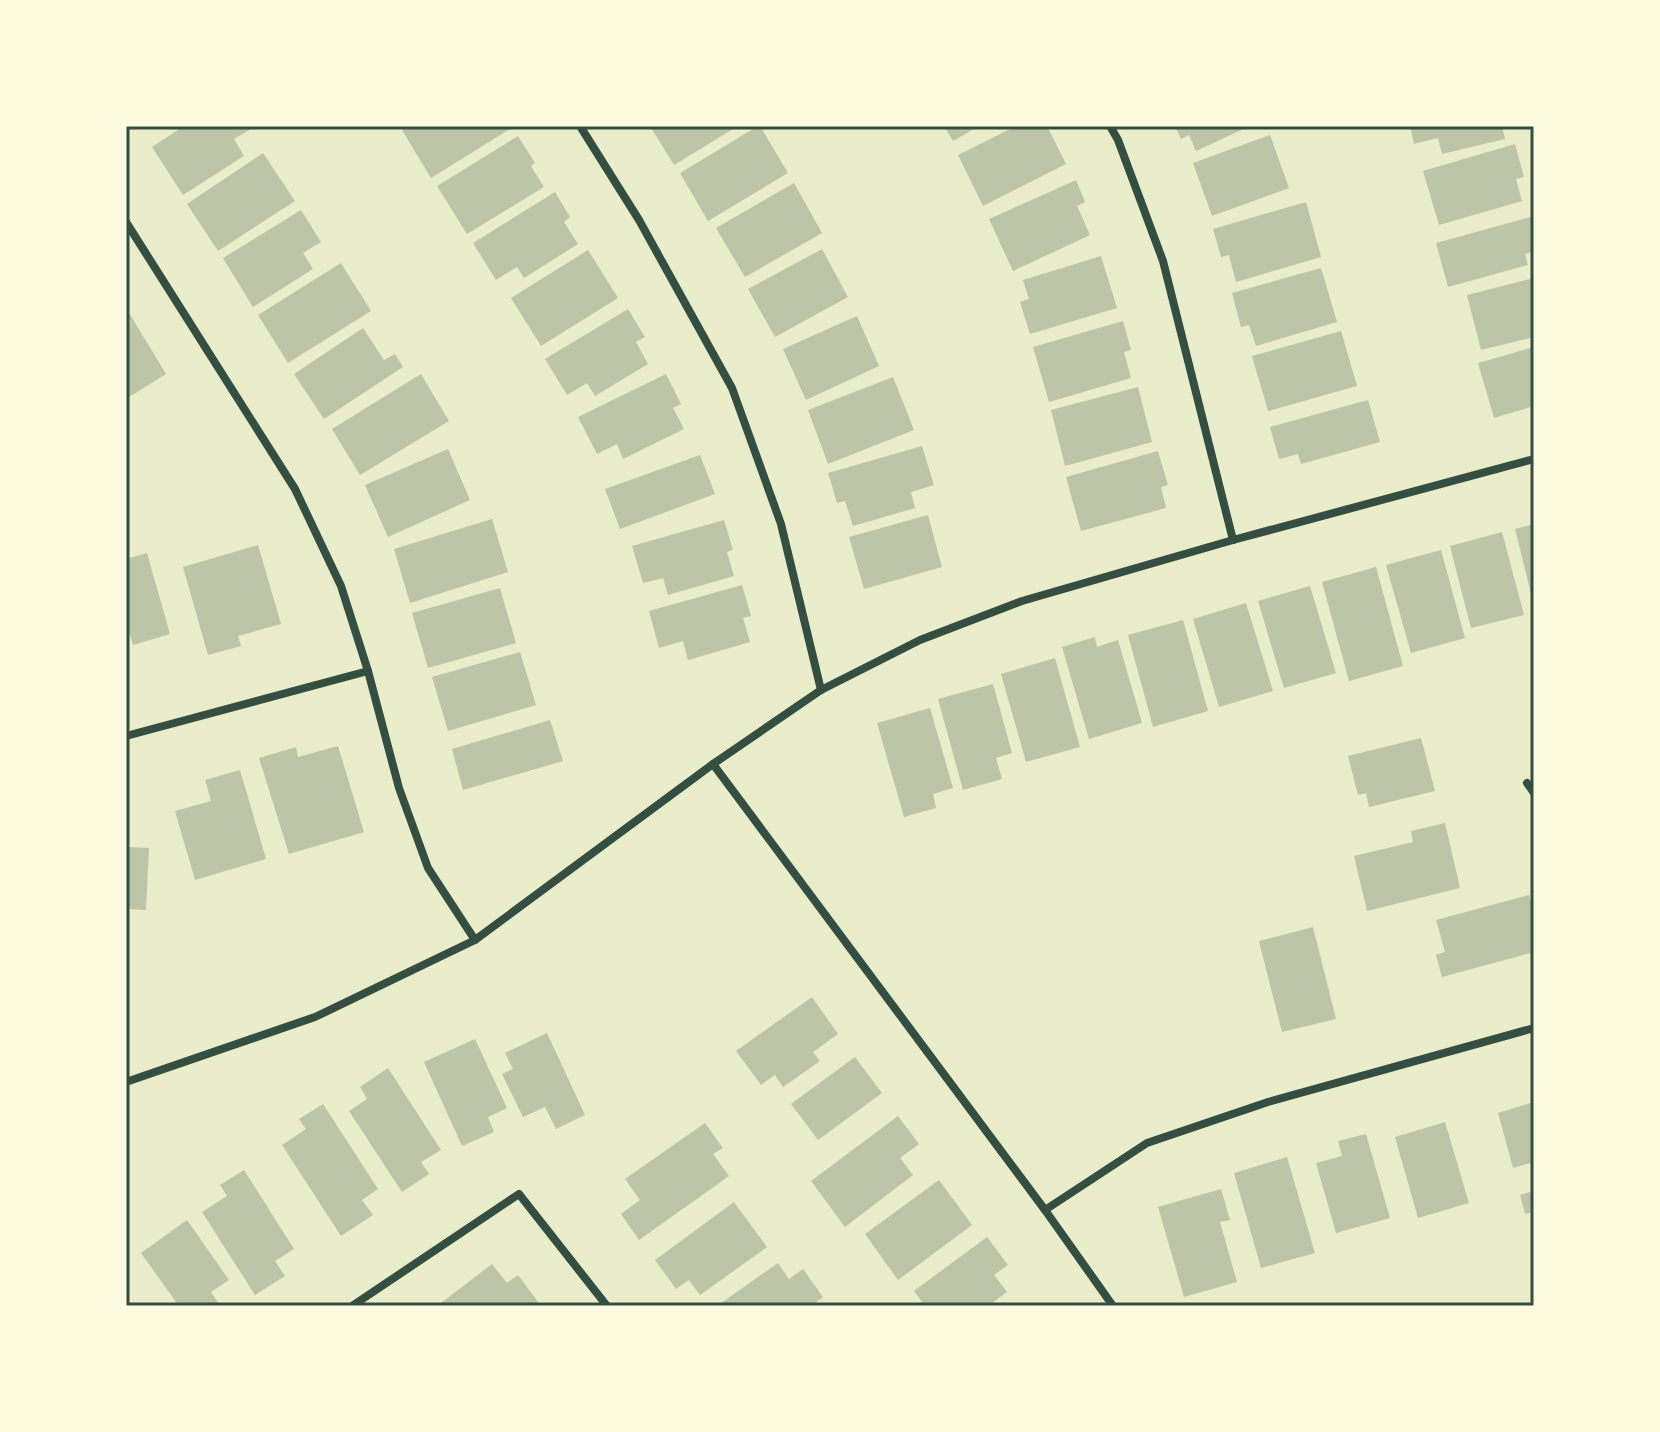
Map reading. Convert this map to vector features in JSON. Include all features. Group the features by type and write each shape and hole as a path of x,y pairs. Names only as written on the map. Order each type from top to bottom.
{"street":[{"path":"580,126 639,220 732,388 781,524 821,690"},
{"path":"1110,126 1163,261 1233,540"},
{"path":"126,222 295,489 341,586 368,671 399,788 428,868 475,940"},
{"path":"126,1082 315,1017 475,940 713,764 821,690 920,640 1022,601 1534,459"},
{"path":"126,736 368,671"},
{"path":"713,764 1113,1306"},
{"path":"1527,783 1534,793"},
{"path":"1045,1210 1147,1143 1268,1102 1534,1028"},
{"path":"352,1306 519,1194 607,1306"}],"building":[{"path":"184,126 249,126 251,129 234,139 244,156 183,195 152,147"},
{"path":"409,126 508,126 510,129 431,178 402,130"},
{"path":"650,126 738,126 674,165"},
{"path":"758,126 788,173 708,221 680,173"},
{"path":"944,126 979,126 953,141"},
{"path":"1016,126 1047,126 1066,164 983,206 958,155"},
{"path":"1175,126 1250,126 1196,151 1189,135 1181,139"},
{"path":"1410,126 1502,126 1505,139 1442,154 1438,138 1414,144"},
{"path":"1270,135 1289,188 1212,216 1193,163"},
{"path":"518,136 535,163 531,166 544,187 467,234 437,186"},
{"path":"1515,144 1524,177 1516,179 1522,201 1439,225 1423,171"},
{"path":"263,153 295,201 218,251 187,204"},
{"path":"1076,180 1085,202 1077,206 1090,235 1013,271 989,219"},
{"path":"794,183 822,233 745,277 716,228"},
{"path":"555,192 570,217 564,222 578,244 524,278 517,267 496,280 473,243"},
{"path":"1306,202 1321,257 1236,282 1229,255 1221,257 1213,229"},
{"path":"301,210 321,242 303,253 313,269 253,307 223,258"},
{"path":"1534,216 1534,251 1525,254 1528,265 1448,287 1436,243"},
{"path":"822,249 848,297 775,337 748,289"},
{"path":"588,250 618,298 541,346 511,298"},
{"path":"1101,256 1117,308 1030,334 1020,302 1029,299 1023,280"},
{"path":"341,263 371,311 288,363 258,315"},
{"path":"1321,268 1337,322 1256,346 1249,325 1241,327 1232,293"},
{"path":"1534,278 1534,337 1481,350 1467,295"},
{"path":"126,308 166,374 126,399"},
{"path":"628,309 645,337 636,342 648,364 595,396 587,383 567,395 545,359"},
{"path":"857,316 879,366 806,400 783,349"},
{"path":"1123,321 1131,350 1124,352 1131,378 1049,402 1033,347"},
{"path":"363,328 384,360 395,354 403,367 324,419 294,374"},
{"path":"1341,331 1357,386 1268,411 1252,356"},
{"path":"1534,347 1534,406 1494,418 1478,363"},
{"path":"421,374 449,421 360,475 332,429"},
{"path":"666,374 681,404 673,408 684,429 623,459 617,444 597,454 578,417"},
{"path":"893,377 914,430 828,464 808,410"},
{"path":"1138,387 1152,442 1065,466 1051,410"},
{"path":"1368,400 1380,442 1301,464 1298,454 1279,459 1270,427"},
{"path":"922,446 934,485 911,492 915,508 853,526 845,501 837,503 828,473"},
{"path":"448,449 470,500 388,537 365,485"},
{"path":"1158,451 1168,485 1161,487 1166,508 1081,531 1066,477"},
{"path":"700,455 715,494 620,529 605,489"},
{"path":"928,515 942,567 864,589 849,537"},
{"path":"492,519 508,572 410,603 394,549"},
{"path":"724,520 733,550 727,552 734,576 668,595 663,578 643,583 632,546"},
{"path":"1534,524 1534,602 1533,602 1515,529"},
{"path":"1502,532 1524,615 1471,628 1450,546"},
{"path":"258,545 281,624 238,636 241,646 208,655 183,567"},
{"path":"1441,550 1465,638 1411,653 1386,565"},
{"path":"147,553 170,634 133,645 130,635 126,636 126,559"},
{"path":"1376,567 1403,666 1349,681 1322,582"},
{"path":"742,585 751,616 743,618 750,642 688,660 683,641 659,648 649,611"},
{"path":"1310,586 1336,673 1284,688 1258,601"},
{"path":"500,588 516,643 428,668 412,613"},
{"path":"1246,603 1273,691 1219,707 1193,619"},
{"path":"1183,620 1208,711 1153,727 1128,635"},
{"path":"1095,637 1097,647 1118,640 1142,723 1089,739 1062,647"},
{"path":"520,652 536,705 448,731 432,677"},
{"path":"1055,658 1080,747 1026,762 1001,674"},
{"path":"993,684 1012,753 996,758 1002,779 963,790 938,699"},
{"path":"930,708 953,788 933,794 936,808 904,817 877,723"},
{"path":"550,720 563,761 463,790 452,749"},
{"path":"1421,738 1435,791 1369,807 1366,793 1358,795 1348,756"},
{"path":"338,746 364,832 289,854 259,758 296,747 298,757"},
{"path":"240,770 266,859 195,880 175,811 211,801 205,780"},
{"path":"1445,823 1460,888 1367,911 1354,856 1413,842 1411,831"},
{"path":"126,847 149,848 146,910 126,909"},
{"path":"1529,895 1534,913 1534,952 1442,977 1436,955 1445,952 1436,920"},
{"path":"1313,927 1336,1019 1282,1032 1259,941"},
{"path":"812,997 838,1034 813,1052 820,1061 783,1087 775,1075 761,1085 736,1051"},
{"path":"547,1033 585,1115 556,1129 545,1107 523,1117 502,1074 513,1069 505,1053"},
{"path":"475,1039 507,1108 488,1117 494,1132 462,1146 424,1062"},
{"path":"855,1057 882,1093 818,1140 791,1104"},
{"path":"388,1068 441,1150 421,1162 429,1174 402,1192 349,1111 367,1099 360,1087"},
{"path":"1534,1102 1534,1162 1513,1168 1498,1113"},
{"path":"323,1104 378,1189 362,1200 373,1215 341,1236 282,1145 306,1129 299,1119"},
{"path":"898,1116 919,1144 900,1158 913,1175 845,1227 811,1181"},
{"path":"1445,1122 1469,1203 1418,1218 1395,1137"},
{"path":"705,1123 723,1148 713,1154 729,1176 639,1240 621,1214 640,1200 625,1179"},
{"path":"1366,1134 1390,1218 1336,1233 1316,1163 1342,1156 1338,1141"},
{"path":"1287,1157 1315,1253 1261,1268 1234,1173"},
{"path":"244,1170 294,1249 275,1261 285,1276 255,1295 202,1212 227,1196 220,1185"},
{"path":"939,1180 972,1225 898,1280 865,1234"},
{"path":"1221,1189 1230,1220 1220,1222 1237,1282 1184,1297 1158,1207"},
{"path":"1534,1191 1534,1212 1525,1214 1520,1195"},
{"path":"734,1202 767,1247 700,1295 689,1280 676,1289 655,1260"},
{"path":"187,1220 229,1280 211,1292 220,1306 179,1306 141,1253"},
{"path":"987,1237 1008,1265 994,1275 1007,1292 988,1306 925,1306 914,1291"},
{"path":"778,1263 789,1279 803,1269 823,1297 811,1306 717,1306"},
{"path":"492,1264 507,1283 518,1275 538,1302 533,1306 437,1306"}]}
